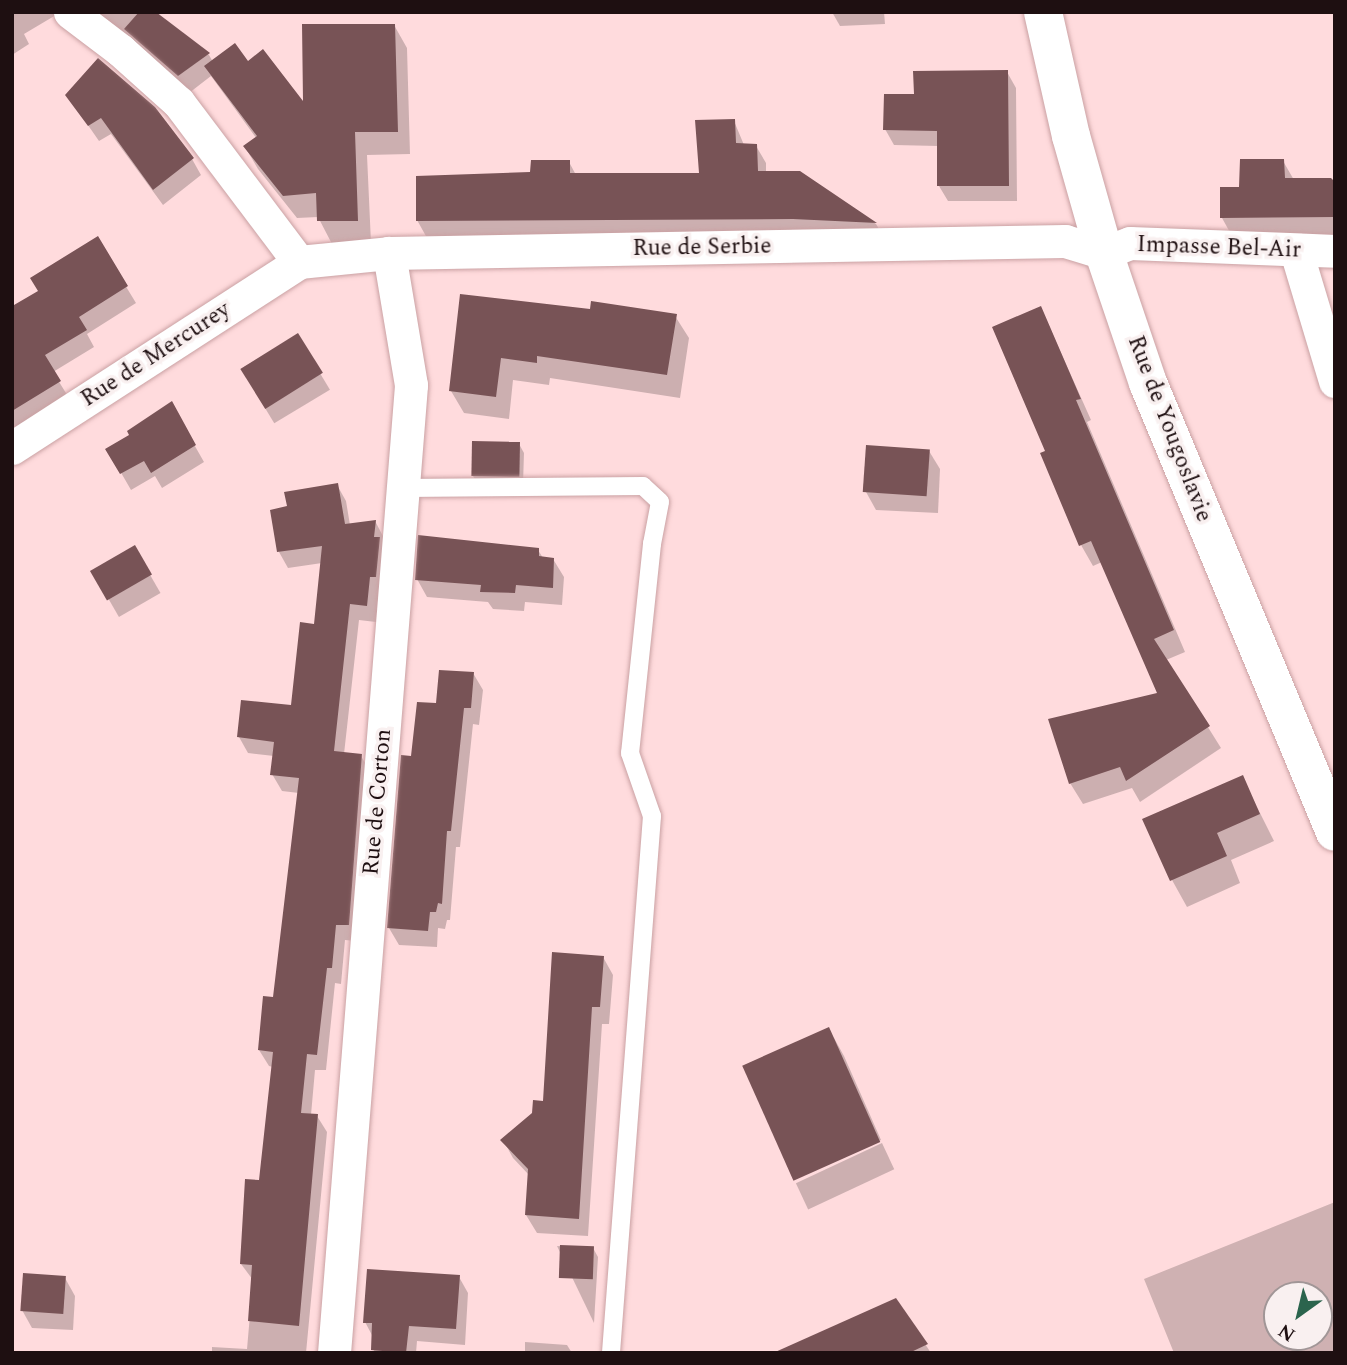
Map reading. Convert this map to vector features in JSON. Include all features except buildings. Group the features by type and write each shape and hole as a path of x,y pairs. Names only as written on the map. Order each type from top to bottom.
{"main road":[{"name":"Rue de Yougoslavie","path":"1043,12 1070,136 1104,253 1148,383 1335,832"}],"street":[{"path":"70,12 120,50 179,103 299,262"},
{"name":"Rue de Serbie","path":"299,262 389,253 1065,241 1104,253"},
{"name":"Impasse Bel-Air","path":"1104,253 1130,243 1335,251"},
{"path":"1296,251 1335,380"},
{"name":"Rue de Corton","path":"334,1353 411,385 389,253"},
{"name":"Rue de Mercurey","path":"12,448 299,262"}],"lane":[{"path":"403,488 643,486 660,502 652,544 630,753 652,816 611,1353"}],"shaded area":[{"path":"1335,1202 1335,1353 1174,1353 1144,1279"}]}
